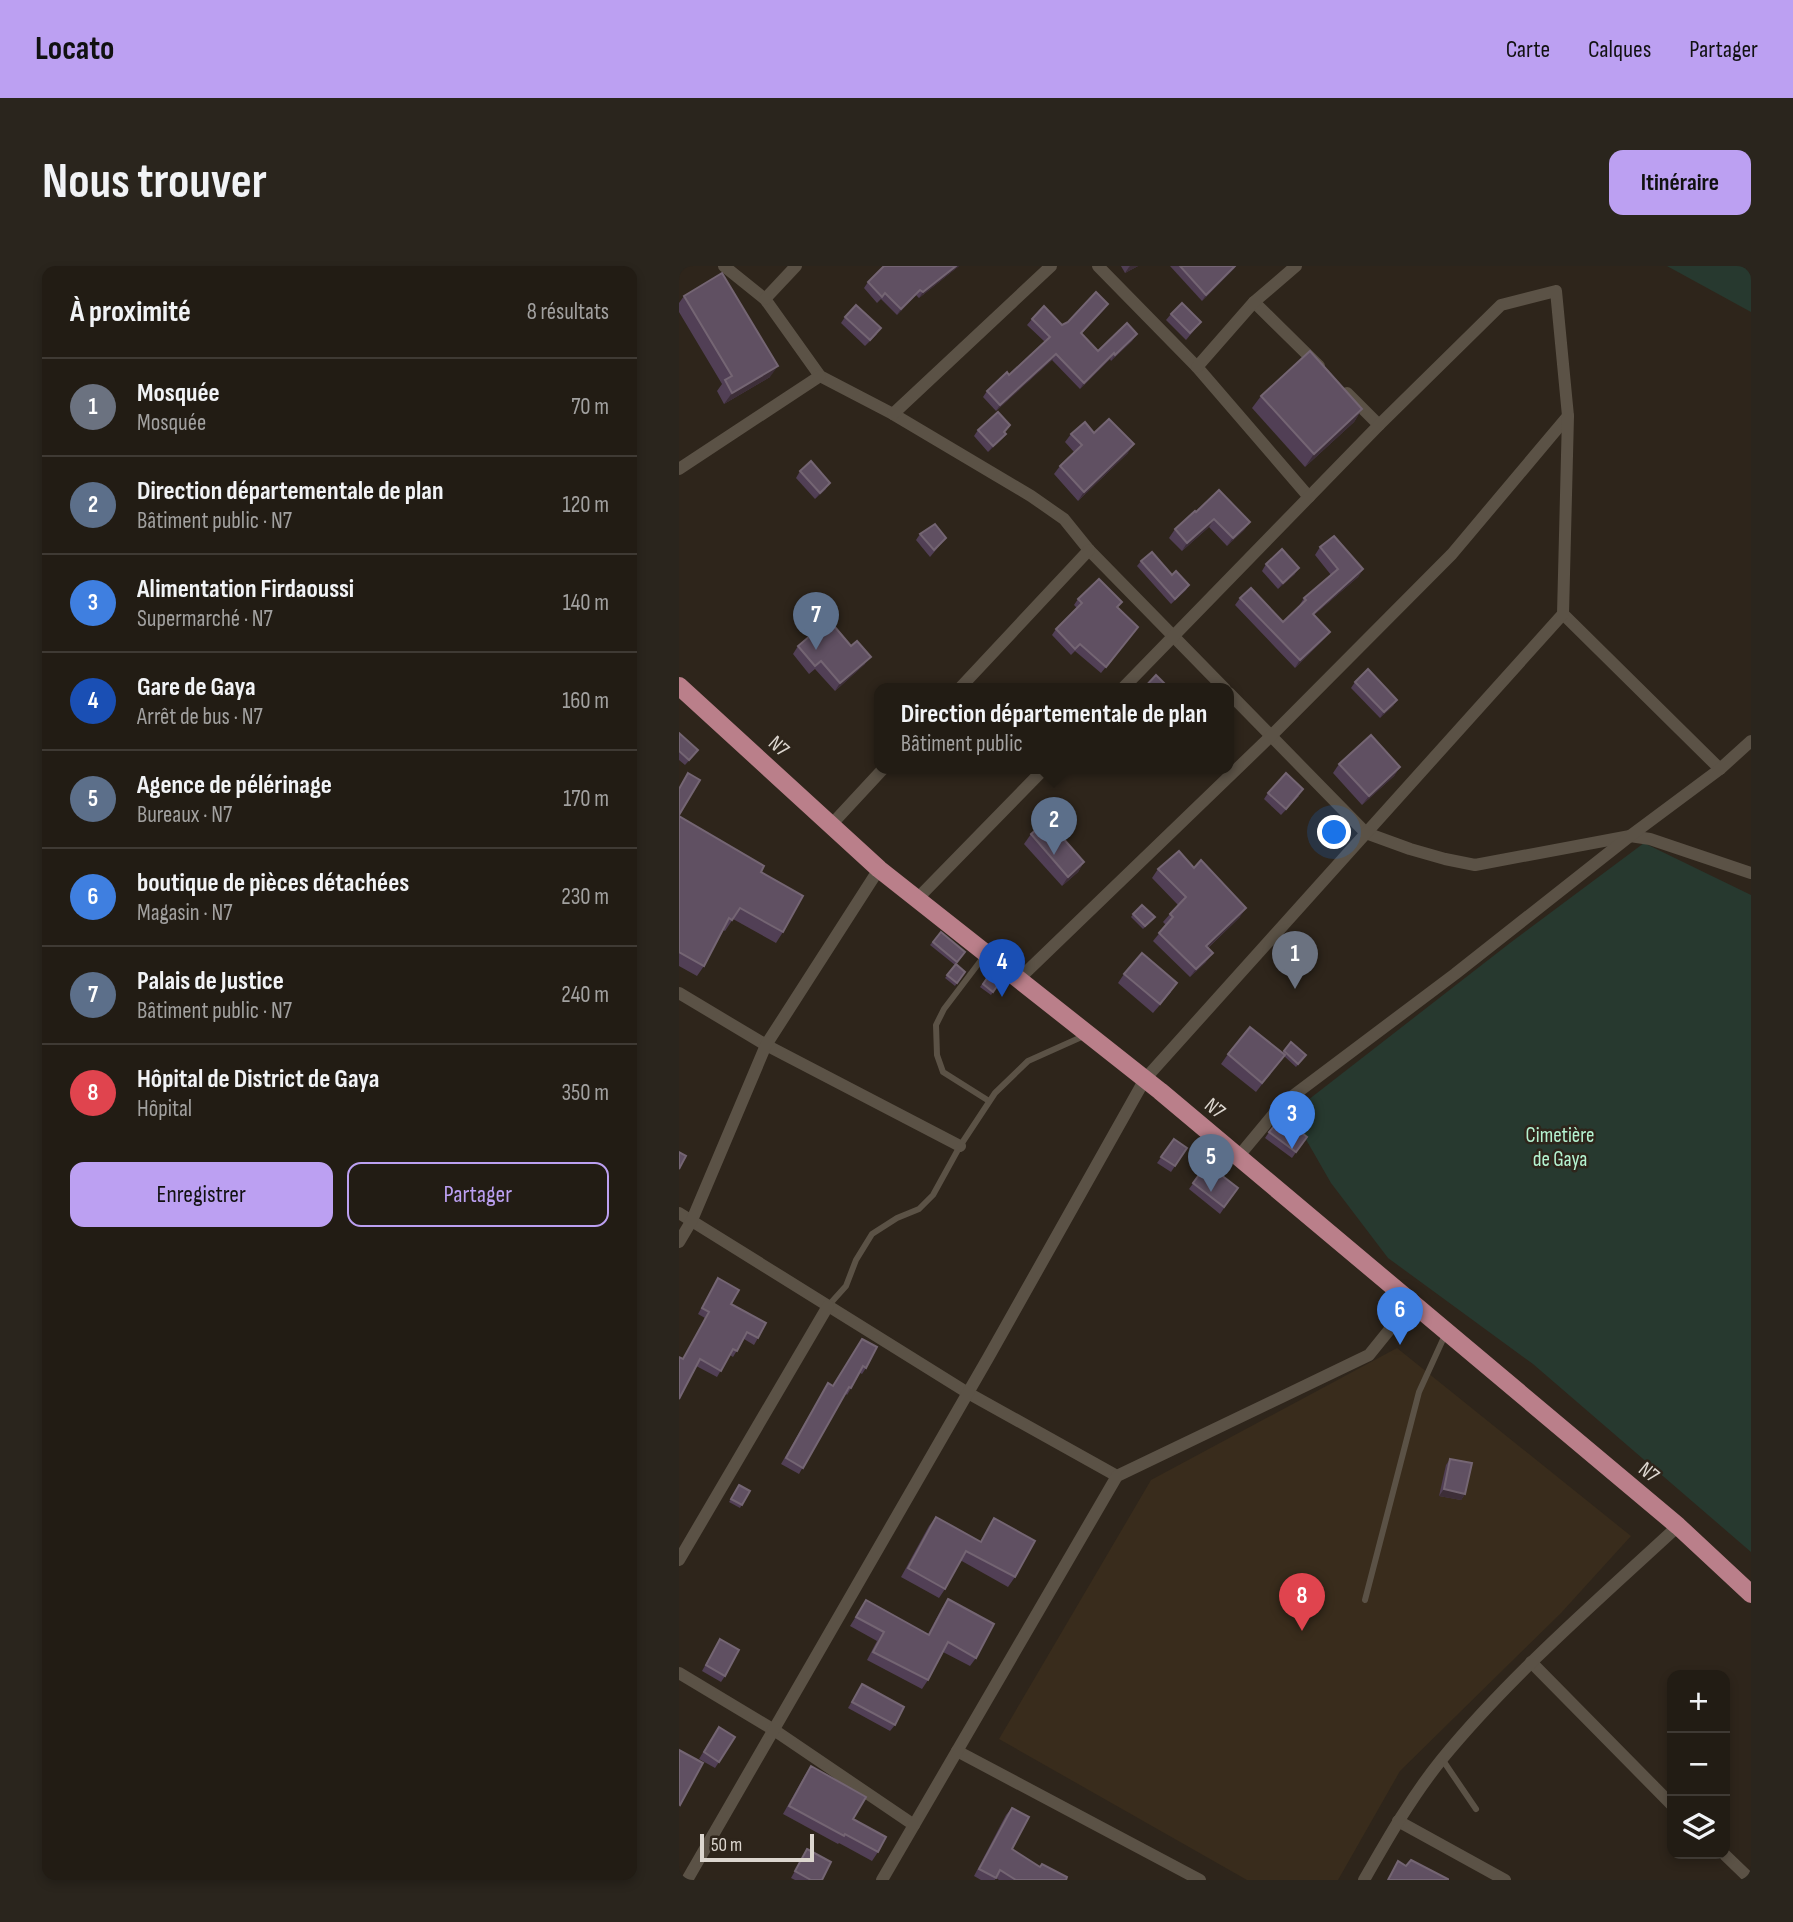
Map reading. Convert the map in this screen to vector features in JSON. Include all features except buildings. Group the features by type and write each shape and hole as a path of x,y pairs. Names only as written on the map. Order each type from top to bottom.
{"main road":[{"name":"N7","path":"679,686 879,869 1145,1079 1678,1526 1751,1594"}],"street":[{"path":"724,266 765,299 820,376 893,414 1031,496 1064,519 1089,550 1219,683"},
{"path":"765,299 796,266"},
{"path":"893,414 1051,266"},
{"path":"1098,266 1197,368 1309,497"},
{"path":"1197,368 1254,302 1296,266"},
{"path":"687,1880 968,1393 1145,1079 1563,614 1568,416 1556,291 1501,305 1379,425 1128,683"},
{"path":"1254,302 1379,425"},
{"path":"679,469 820,376"},
{"path":"1234,772 1452,554 1568,416"},
{"path":"965,683 1089,550"},
{"path":"1563,614 1720,769"},
{"path":"1234,698 1366,833 1445,859 1475,864 1630,836 1650,839 1751,873"},
{"path":"1238,1157 1282,1104 1720,769 1751,741"},
{"path":"832,824 878,774"},
{"path":"917,899 1039,774"},
{"path":"1019,979 1232,774"},
{"path":"679,1242 692,1220 766,1045 879,869"},
{"path":"679,993 766,1045 960,1146"},
{"path":"679,1213 968,1393 1118,1476"},
{"path":"882,1880 1118,1476 1369,1355 1411,1303"},
{"path":"679,1560 828,1306"},
{"path":"1364,1880 1398,1821 1442,1759 1531,1662 1678,1526"},
{"path":"1531,1662 1667,1800"},
{"path":"679,1673 774,1730 914,1825"},
{"path":"957,1751 1201,1880"},
{"path":"1398,1821 1505,1880"},
{"path":"1729,1859 1751,1880"}],"lane":[{"path":"986,954 944,1009 936,1025 937,1055 943,1072 989,1101"},
{"path":"828,1306 846,1286 856,1259 873,1234 897,1218 919,1209 933,1195 960,1146 995,1093 1028,1061 1087,1034"},
{"path":"1365,1600 1419,1392 1446,1333"},
{"path":"1442,1759 1476,1809"}],"shaded area":[{"path":"1397,1348 1631,1536 1561,1613 1400,1771 1338,1880 1247,1880 999,1739 1151,1480"}],"green space":[{"path":"1667,266 1751,266 1751,312"},
{"name":"Cimetière de Gaya","path":"1644,843 1751,895 1751,1552 1533,1364 1388,1258 1331,1183 1296,1122 1303,1113 1299,1107"}],"place":[{"name":"Palais de Justice","path":"816,650"},
{"name":"Direction départementale de plan","path":"1054,855"},
{"name":"Mosquée","path":"1295,989"},
{"name":"Gare de Gaya","path":"1002,997"},
{"name":"Alimentation Firdaoussi","path":"1292,1149"},
{"name":"Agence de pélérinage","path":"1211,1192"},
{"name":"boutique de pièces détachées","path":"1400,1345"},
{"name":"Hôpital de District de Gaya","path":"1302,1631"}]}
